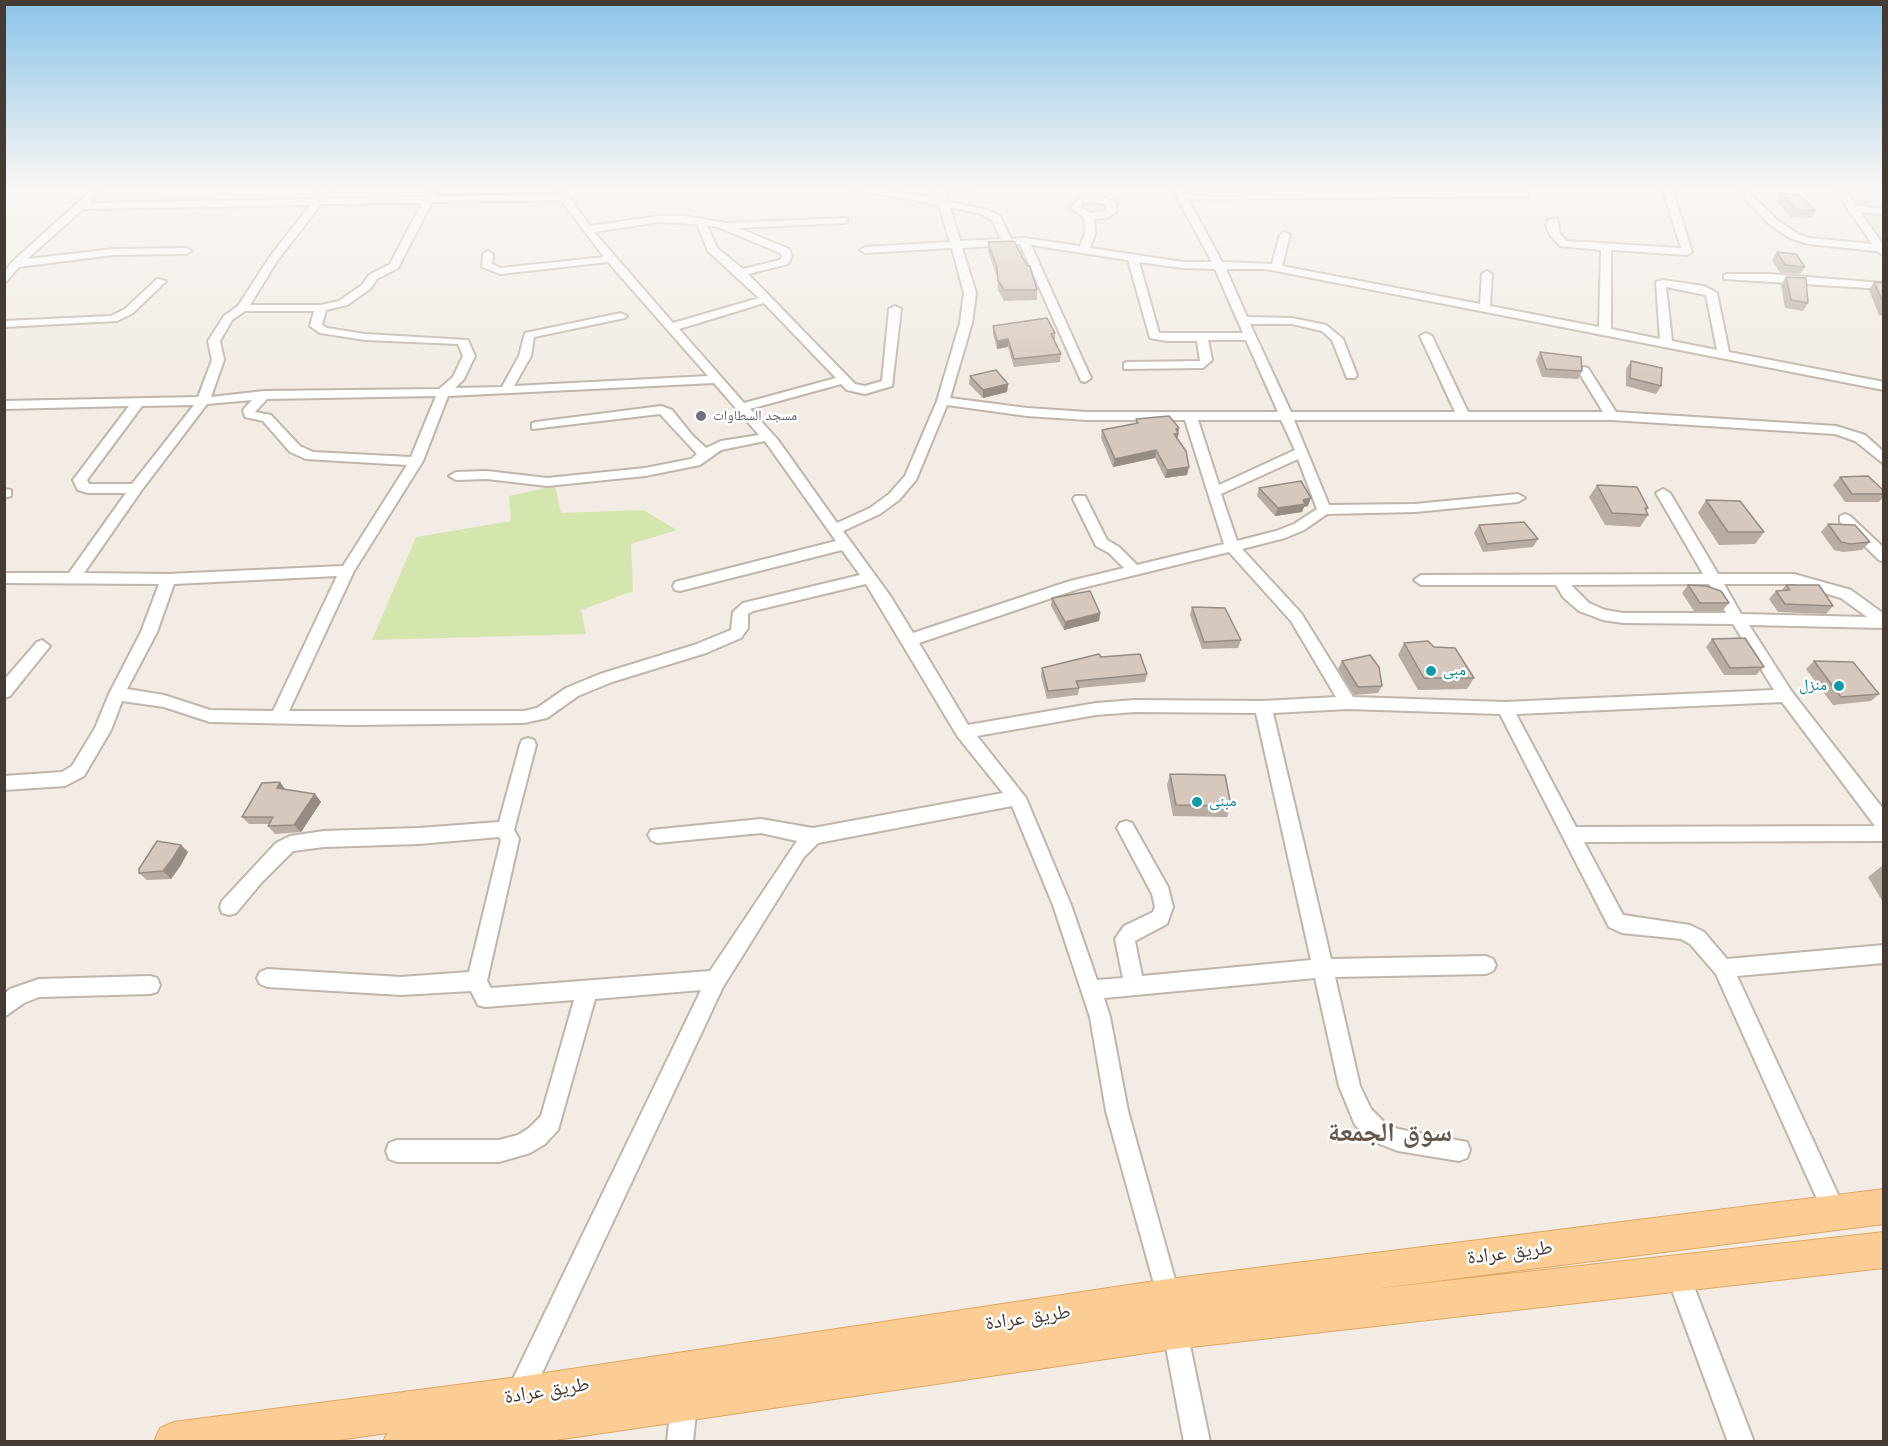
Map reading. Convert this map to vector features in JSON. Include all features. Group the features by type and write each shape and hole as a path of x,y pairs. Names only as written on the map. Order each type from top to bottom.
{"main road":[{"name":"طريق عرادة","path":"403,1442 684,1402 1171,1314 1834,1211 1884,1206"},
{"name":"طريق عرادة","path":"174,1442 518,1396 1171,1314 1678,1274 1884,1250"}],"street":[{"path":"4,281 25,255"},
{"path":"16,264 85,255"},
{"path":"72,580 136,488 202,401 218,360 214,340 228,318 242,308 276,255"},
{"path":"242,308 321,308 343,303 366,286 373,277 394,266 400,255"},
{"path":"488,255 486,265 500,271 611,259"},
{"path":"608,255 768,437 912,639 964,732 1017,798 1062,905 1100,1017 1117,1111 1171,1314 1197,1442"},
{"path":"720,255 741,273 851,387 865,390 888,382 895,309"},
{"path":"741,273 787,260 786,255"},
{"path":"680,586 840,537 900,490 911,477 943,401 969,308 970,293 961,255"},
{"path":"1030,255 1085,378"},
{"path":"1129,255 1183,265 1276,267 1485,306 1605,332 1723,353 1884,386"},
{"path":"1213,255 1302,452 1324,510"},
{"path":"1276,267 1279,255"},
{"path":"1605,332 1606,255"},
{"path":"1132,256 1154,336 1249,336"},
{"path":"1485,306 1488,274"},
{"path":"1728,277 1768,277 1884,286"},
{"path":"4,324 112,319 129,311 160,281"},
{"path":"1666,343 1660,284 1666,283 1704,289 1711,293 1723,353"},
{"path":"672,327 766,299"},
{"path":"278,717 347,571 416,461 444,392 458,379 470,356 464,342 365,337 324,331 316,326 321,308"},
{"path":"506,390 525,356 529,335 621,316"},
{"path":"1242,320 1292,321 1326,328 1337,339 1351,375"},
{"path":"1426,336 1463,416"},
{"path":"1128,366 1203,364 1206,360 1202,337"},
{"path":"1584,371 1612,416"},
{"path":"4,405 202,401 264,395 323,396 506,390 719,379"},
{"path":"742,407 842,380"},
{"path":"264,395 249,410 249,414 267,418 295,449 311,456 416,461"},
{"path":"136,488 88,489 83,487 80,480 139,401"},
{"path":"943,401 1027,412 1087,416 1612,416 1836,430 1860,438 1884,460"},
{"path":"536,426 661,410 668,414 687,438 706,455"},
{"path":"1190,416 1216,491 1231,544 1246,564 1296,617 1348,703"},
{"path":"456,476 566,481 655,470 695,462 726,444 768,437"},
{"path":"1216,491 1302,452"},
{"path":"1663,493 1737,619 1786,696 1884,824"},
{"path":"912,639 1075,585 1231,544 1280,535 1299,527 1324,510 1415,508 1518,498"},
{"path":"1080,499 1101,543 1114,550 1135,571"},
{"path":"1845,519 1884,557"},
{"path":"4,578 168,579 347,571"},
{"path":"1420,580 1712,577 1794,579 1845,594 1884,623"},
{"path":"117,694 164,701 210,717 404,719 524,717 541,714 572,692 606,678 700,649 736,634 740,628 741,612 748,607 868,578"},
{"path":"4,783 65,779 73,775 103,730 117,694 149,632 168,579"},
{"path":"1560,580 1568,593 1584,607 1603,615 1623,618 1884,623"},
{"path":"4,692 42,646"},
{"path":"964,732 1096,709 1134,706 1263,707 1348,703 1505,708 1786,696"},
{"path":"1263,707 1350,1086 1364,1117 1380,1133 1398,1140 1459,1150"},
{"path":"1505,708 1617,921 1622,924 1683,931 1697,939 1723,968 1834,1211"},
{"path":"528,745 505,831 510,839 506,862 477,981 485,998 716,980"},
{"path":"657,835 761,826 813,836 1017,798"},
{"path":"1126,828 1161,893 1164,907 1160,918 1131,932 1125,939 1134,986"},
{"path":"229,908 282,848 301,841 419,836 488,829 505,831"},
{"path":"1570,835 1884,833"},
{"path":"518,1396 716,980 773,887 813,836"},
{"path":"1723,968 1884,954"},
{"path":"1090,990 1324,968 1486,965"},
{"path":"267,978 401,986 477,981"},
{"path":"4,1008 17,996 39,988 150,985"},
{"path":"397,1151 499,1151 522,1144 537,1136 550,1122 587,990"},
{"path":"1678,1274 1741,1442"},
{"path":"680,1442 684,1402"}],"green space":[{"path":"555,486 561,513 643,510 677,530 631,544 633,591 581,610 586,634 372,640 416,537 511,521 509,496"}],"building":[{"path":"993,255 1022,255 1027,266 1030,266 1037,290 1004,290 998,280"},
{"path":"1779,255 1797,255 1805,267 1785,265"},
{"path":"1786,277 1806,278 1808,303 1791,300"},
{"path":"1874,282 1884,283 1884,304"},
{"path":"1047,318 1055,333 1051,334 1061,354 1014,359 1008,339 997,341 993,326"},
{"path":"1540,352 1581,357 1582,371 1546,369"},
{"path":"1631,361 1662,368 1661,386 1630,378"},
{"path":"996,370 1008,384 983,390 970,376"},
{"path":"1169,416 1179,428 1176,429 1178,434 1174,434 1186,451 1189,467 1167,470 1156,450 1115,459 1102,430 1138,423 1136,419"},
{"path":"1868,476 1884,491 1884,494 1852,494 1840,477"},
{"path":"1301,481 1311,498 1303,500 1305,504 1278,508 1259,488"},
{"path":"1597,485 1637,487 1648,508 1645,508 1648,515 1612,513"},
{"path":"1706,500 1740,501 1764,532 1728,532"},
{"path":"1524,522 1538,539 1487,544 1479,525"},
{"path":"1828,524 1855,525 1870,542 1850,544 1841,542"},
{"path":"1688,585 1706,586 1721,591 1729,603 1700,603"},
{"path":"1786,585 1819,585 1833,606 1785,604 1776,591 1790,590"},
{"path":"1090,591 1100,613 1065,622 1052,598"},
{"path":"1192,607 1225,608 1241,640 1204,642"},
{"path":"1745,638 1764,667 1730,668 1712,639"},
{"path":"1428,641 1434,647 1455,648 1474,678 1424,678 1404,643"},
{"path":"1099,654 1101,657 1140,654 1147,674 1076,681 1079,688 1048,691 1042,668"},
{"path":"1370,655 1379,667 1382,686 1358,687 1342,661"},
{"path":"1814,661 1853,662 1879,694 1841,697"},
{"path":"1170,774 1225,775 1231,806 1176,805"},
{"path":"280,782 277,788 315,794 294,825 268,826 273,817 242,817 262,783"},
{"path":"157,841 181,845 163,871 139,873 139,869"}],"place":[{"name":"مسجد السطاوات","path":"701,416"},
{"name":"مبى","path":"1431,671"},
{"name":"منزل","path":"1839,686"},
{"name":"مبنى","path":"1197,802"}],"district":[{"name":"سوق الجمعة","path":"1390,1134"}]}
